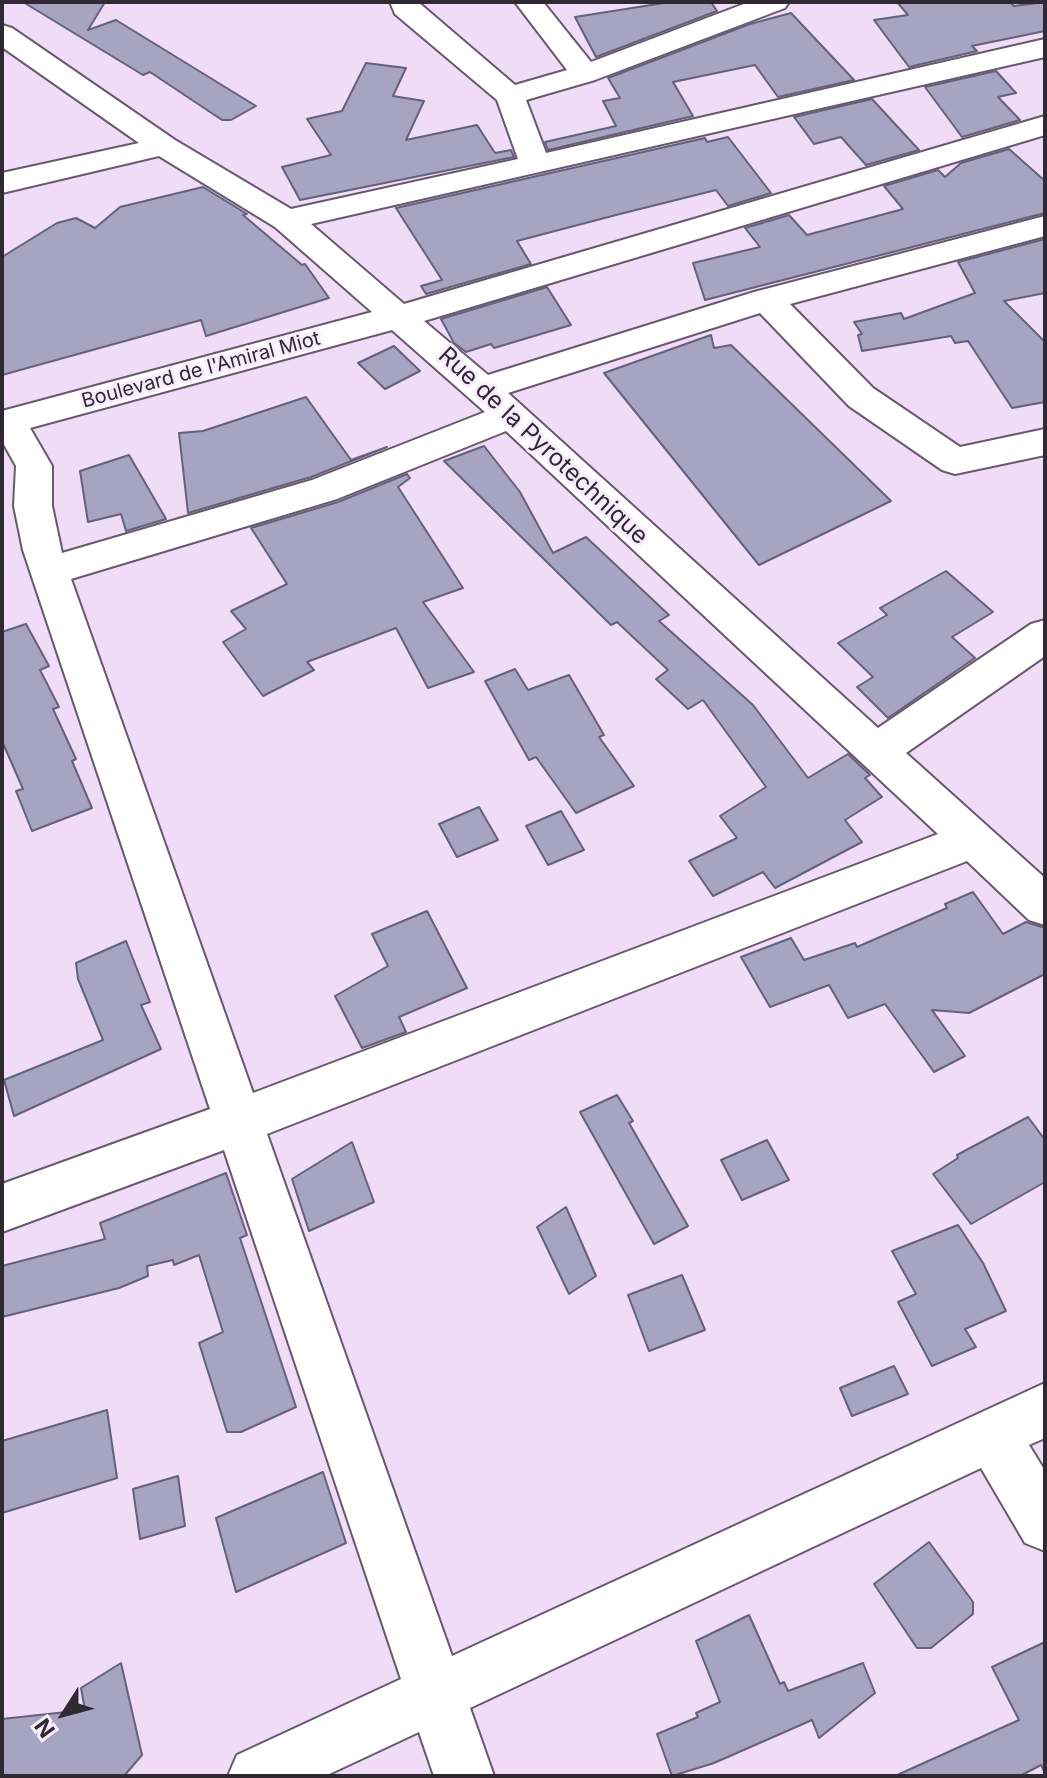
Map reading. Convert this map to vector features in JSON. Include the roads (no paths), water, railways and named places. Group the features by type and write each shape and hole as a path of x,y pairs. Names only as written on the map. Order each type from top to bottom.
{"street":[{"path":"404,2 405,8 510,96 535,165"},
{"path":"529,2 585,74"},
{"path":"510,96 585,74 732,8 775,2"},
{"name":"Rue de la Pyrotechnique","path":"2,34 164,146 286,220 401,316 970,841 1045,906"},
{"path":"286,220 850,96 1045,48"},
{"name":"Boulevard de l'Amiral Miot","path":"5,422 401,316 1045,125"},
{"path":"2,183 164,146"},
{"path":"482,389 766,300 1045,226"},
{"path":"766,300 861,397 955,461 1045,442"},
{"path":"49,571 324,490 511,415"},
{"path":"5,422 34,466 33,506 49,571 464,1776"},
{"path":"875,752 1045,635"},
{"path":"2,1208 238,1122 970,841"},
{"path":"258,1776 434,1692 993,1437 1045,1410"},
{"path":"993,1437 1045,1523"}]}
